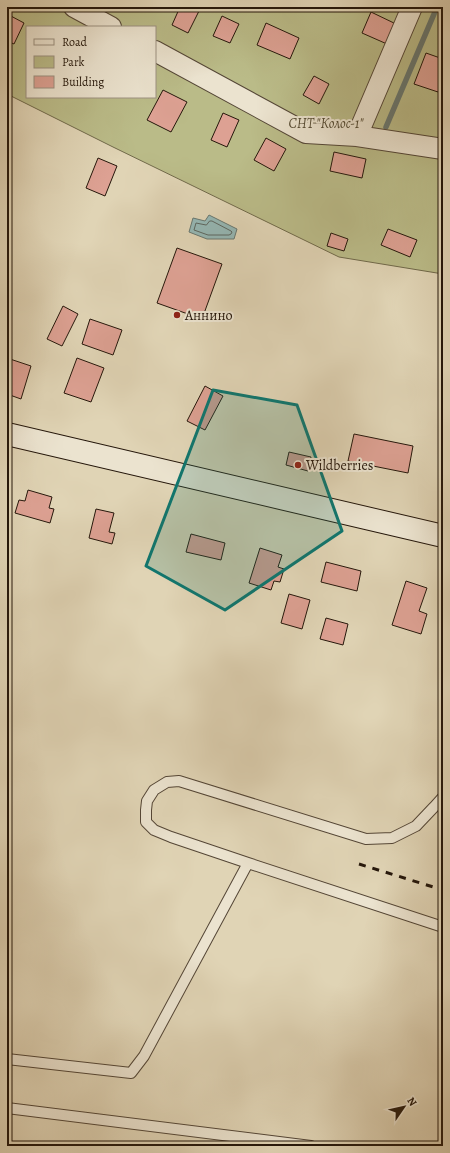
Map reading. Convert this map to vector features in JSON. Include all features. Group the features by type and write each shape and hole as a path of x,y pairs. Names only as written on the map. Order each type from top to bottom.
{"main road":[{"path":"7,434 443,536"}],"street":[{"path":"74,7 109,26"},
{"path":"357,136 412,7"},
{"path":"156,52 306,133 357,136 443,149"}],"lane":[{"path":"443,797 416,826 392,838 366,839 179,781 167,782 154,790 147,801 146,810 146,822 154,830 171,837 248,864 443,927"},
{"path":"7,1059 131,1073 144,1056 248,864"},
{"path":"7,1108 311,1146"}],"highlighted area":[{"path":"213,390 297,405 342,531 225,610 146,566"}],"green space":[{"name":"СНТ \"Колос-1\"","path":"7,7 443,7 443,274 339,257 7,94"}],"water":[{"path":"209,215 237,229 234,239 207,239 189,232 193,218 205,221"}],"building":[{"path":"180,7 201,7 188,33 172,25"},
{"path":"371,12 396,24 387,44 362,33"},
{"path":"9,15 24,23 14,44 7,41 7,20"},
{"path":"222,16 239,24 230,43 213,36"},
{"path":"266,23 299,38 290,59 257,45"},
{"path":"426,53 443,59 443,79 438,92 414,84"},
{"path":"314,76 329,84 319,104 303,95"},
{"path":"163,90 187,102 171,132 147,120"},
{"path":"223,113 239,120 227,147 211,140"},
{"path":"266,138 286,149 274,171 254,160"},
{"path":"334,152 366,159 362,178 330,171"},
{"path":"98,158 117,166 105,196 86,188"},
{"path":"388,229 417,240 410,257 381,245"},
{"path":"331,233 348,239 344,251 327,246"},
{"path":"177,248 222,264 202,319 157,303"},
{"path":"63,306 78,314 62,346 47,339"},
{"path":"90,319 122,330 113,355 82,344"},
{"path":"7,358 31,366 21,399 7,394"},
{"path":"77,358 104,368 91,402 64,393"},
{"path":"205,386 223,396 205,430 187,421"},
{"path":"354,434 413,446 408,473 348,461"},
{"path":"289,452 311,457 308,471 286,465"},
{"path":"28,490 52,497 49,508 54,509 50,523 15,513 19,500 25,501"},
{"path":"96,509 114,513 109,532 115,533 112,544 89,538"},
{"path":"191,534 225,543 221,560 186,552"},
{"path":"260,548 282,555 278,567 284,569 280,582 274,581 271,590 249,583"},
{"path":"326,562 361,571 357,591 321,582"},
{"path":"406,581 427,588 419,611 427,614 421,634 392,625"},
{"path":"289,594 310,600 302,629 281,623"},
{"path":"326,618 348,624 343,645 320,639"}],"waterway":[{"path":"386,127 437,7"}],"railway":[{"path":"359,864 443,890"}],"place":[{"name":"Аннино","path":"177,315"},
{"name":"Wildberries","path":"298,465"}]}
